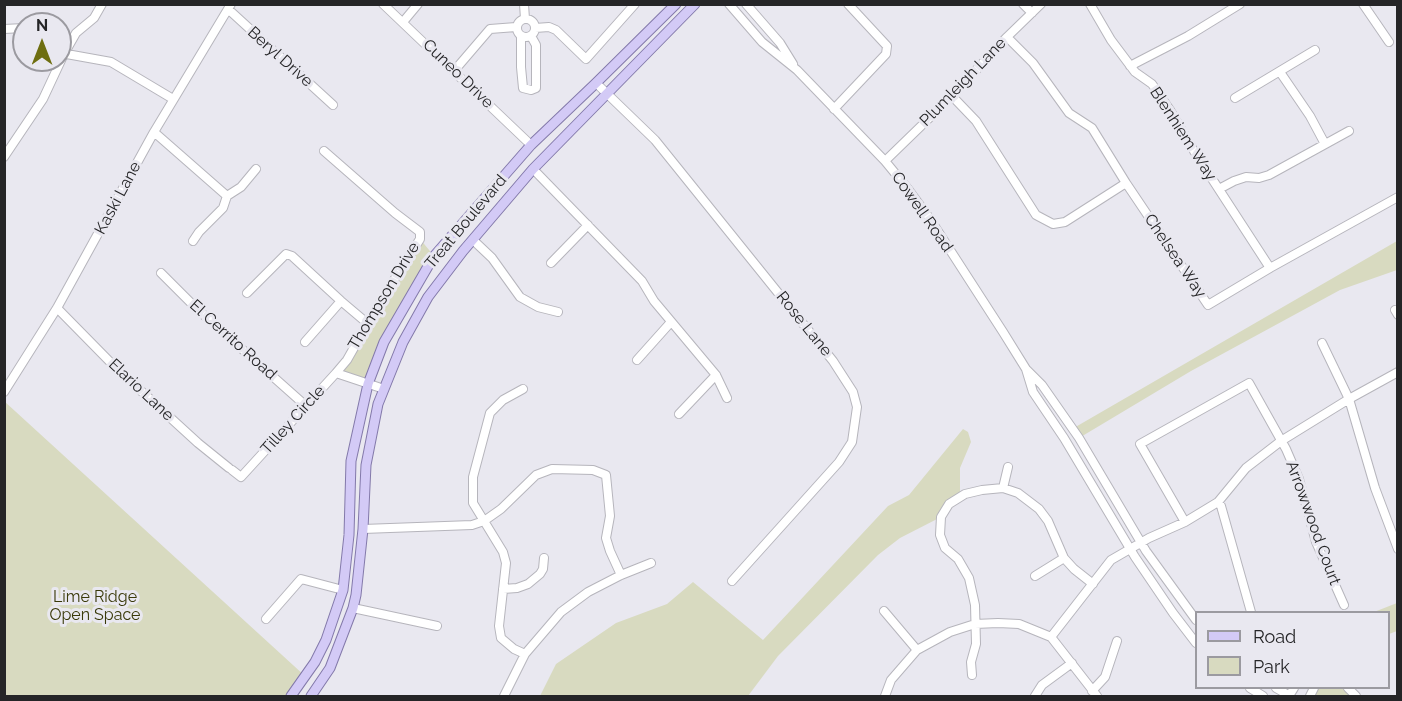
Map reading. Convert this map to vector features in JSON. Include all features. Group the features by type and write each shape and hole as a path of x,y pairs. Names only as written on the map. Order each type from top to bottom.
{"main road":[{"name":"Treat Boulevard","path":"291,696 315,662 326,640 343,588 349,535 351,461 368,384 384,342 434,256 531,145 676,4"},
{"name":"Treat Boulevard","path":"311,696 330,668 353,608 363,529 366,465 378,404 403,342 428,297 472,240 533,169 695,4"},
{"path":"343,588 353,568 358,532 363,529 355,517 356,489 351,474"}],"street":[{"path":"72,39 94,18 102,4"},
{"name":"Cuneo Drive","path":"383,4 531,145"},
{"path":"403,22 418,4"},
{"path":"525,4 525,19"},
{"path":"535,28 549,27 556,30 586,59 635,4"},
{"name":"Cowell Road","path":"729,4 762,42 797,70 885,161 930,219 1004,332 1026,369 1033,392 1064,438 1130,548 1173,613 1195,641"},
{"name":"Cowell Road","path":"746,4 780,43 797,70"},
{"path":"834,109 886,54 887,46 848,4"},
{"path":"1023,4 1032,14"},
{"name":"Plumleigh Lane","path":"885,161 1041,4"},
{"name":"Blenhiem Way","path":"1090,4 1111,40 1130,66 1152,84 1170,110 1270,268"},
{"path":"1130,66 1188,36 1240,4"},
{"path":"1363,4 1389,42"},
{"name":"Kaski Lane","path":"4,392 57,308 154,132 230,7"},
{"name":"Beryl Drive","path":"230,7 333,105"},
{"path":"521,37 526,38 533,34 535,28 533,22 528,19 519,21 516,27 521,37 523,88 531,90 536,88 536,45 531,36"},
{"path":"454,71 490,29 516,27"},
{"name":"Chelsea Way","path":"1007,37 1033,63 1069,113 1092,128 1208,305 1398,196"},
{"path":"1235,98 1315,50"},
{"path":"72,55 111,62 173,99"},
{"path":"4,157 43,99 54,72"},
{"path":"1281,72 1310,116 1325,144"},
{"name":"Rose Lane","path":"597,83 655,140 833,361 853,392 857,407 852,442 839,462 732,581"},
{"path":"952,96 976,122 1036,215 1053,224 1065,222 1126,183"},
{"path":"1219,189 1246,177 1269,175 1349,131"},
{"path":"154,132 227,196"},
{"name":"Thompson Drive","path":"324,151 420,232 420,239 367,323 347,360 336,373"},
{"path":"193,241 223,208 227,196 241,187 256,169"},
{"path":"533,169 642,281 654,301 716,375 727,398"},
{"path":"551,263 588,225"},
{"path":"472,240 492,258 520,297 538,307 558,312"},
{"path":"247,293 286,254 367,323"},
{"name":"El Cerrito Road","path":"161,273 197,309 306,406"},
{"path":"305,342 341,301"},
{"name":"Elario Lane","path":"57,308 116,368 198,443 241,477"},
{"path":"637,360 671,322"},
{"path":"1322,343 1349,399 1375,488 1398,549"},
{"name":"Cowell Road","path":"1026,369 1042,385 1079,438 1140,543 1195,618"},
{"path":"1051,637 1111,560 1130,548 1185,522 1218,502 1246,468 1281,441 1398,372"},
{"name":"Tilley Circle","path":"241,477 336,373 384,389"},
{"path":"679,414 716,375"},
{"name":"Arrowwood Court","path":"1185,522 1140,444 1249,383 1286,449 1299,479 1316,542 1344,605"},
{"path":"523,389 503,400 490,412 473,477 473,503 503,552 506,563 499,627 501,638 514,649 525,654"},
{"path":"1003,488 1008,467"},
{"path":"363,529 472,525 484,521 501,509 536,476 552,469 593,470 606,475 610,516 606,538 621,575"},
{"path":"972,675 971,662 976,644 975,605 969,578 958,559 945,548 940,535 941,517 949,504 965,494 982,490 1003,488 1018,493 1039,509 1048,522 1064,558 1093,584"},
{"path":"1218,502 1251,611"},
{"path":"503,589 528,584 540,574 544,558"},
{"path":"1035,576 1064,558"},
{"path":"504,696 525,654 561,612 588,592 651,563"},
{"path":"266,619 301,579 343,588"},
{"path":"353,608 437,626"},
{"path":"884,611 917,650"},
{"path":"885,696 891,680 917,650 950,632 975,624 1019,624 1051,637 1095,694 1105,677 1117,641"},
{"path":"1035,696 1042,685 1072,663"}],"green space":[{"path":"420,239 434,256 384,342 368,384 336,373"},
{"path":"1397,241 1397,270 1340,290 1191,371 1079,438 1072,429"},
{"name":"Lime Ridge Open Space","path":"4,401 305,676 291,696 5,696"},
{"path":"963,429 968,432 971,442 960,468 960,497 941,517 900,538 878,555 778,656 748,696 540,696 556,664 616,623 667,604 693,582 763,640 888,506 909,495"},
{"path":"1397,603 1397,631 1390,634 1390,611 1377,611"},
{"path":"1314,689 1349,689 1356,696 1310,696"}]}
